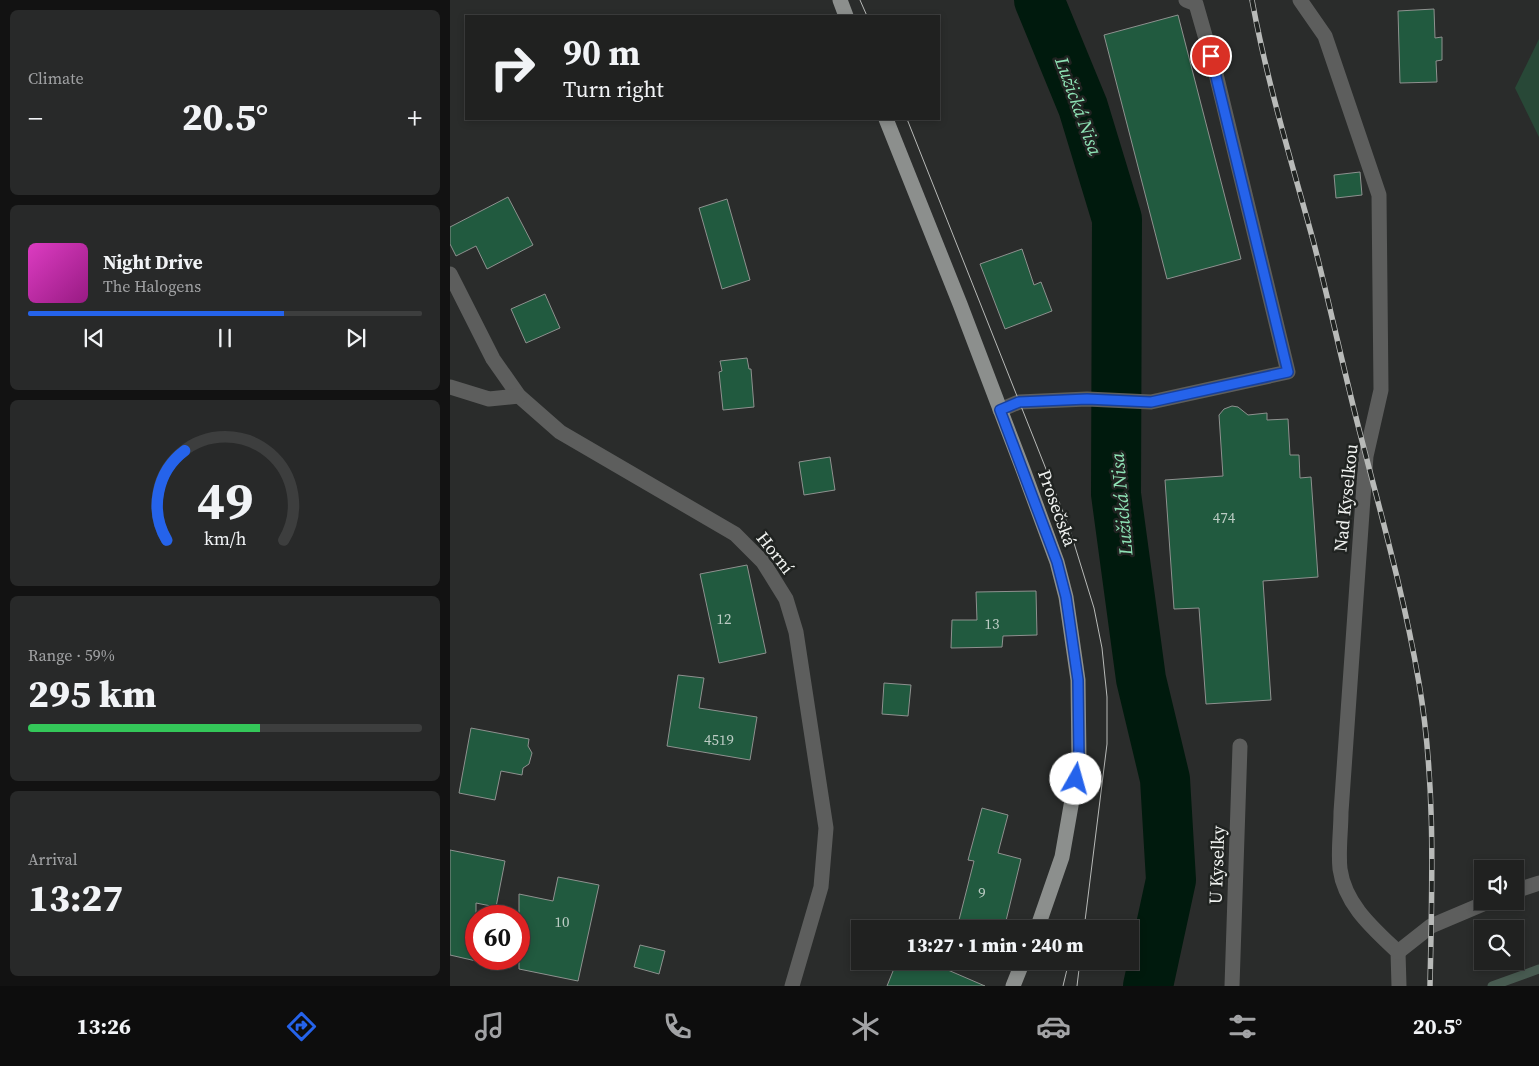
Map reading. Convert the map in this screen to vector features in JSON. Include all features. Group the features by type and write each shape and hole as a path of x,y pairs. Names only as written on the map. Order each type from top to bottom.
{"main road":[{"path":"840,0 846,15"},
{"name":"Prosečská","path":"886,120 1000,410 1057,562 1068,606 1078,680 1079,760 1062,856 1040,920"},
{"path":"1013,986 1019,970"}],"street":[{"path":"1000,410 1019,402 1087,399 1151,402 1288,372 1216,74 1196,4 1186,0"},
{"name":"Nad Kyselkou","path":"1300,0 1325,36 1379,195 1381,390 1366,456 1341,812 1340,869 1348,893 1365,920 1398,952"},
{"name":"Horní","path":"450,274 494,359 519,396 560,432 735,534 763,562 786,599 796,632 826,828 821,887 792,986"},
{"path":"450,387 489,399 519,396"},
{"name":"U Kyselky","path":"1232,986 1240,746"},
{"path":"1524,888 1539,883"},
{"path":"1399,986 1398,952 1431,926 1474,908"}],"green space":[{"path":"1539,39 1539,137 1515,88"}],"building":[{"path":"1434,9 1435,38 1442,37 1442,60 1436,61 1437,82 1400,83 1398,11"},
{"path":"1178,15 1241,259 1167,279 1104,35"},
{"path":"1360,172 1362,195 1336,198 1334,175"},
{"path":"508,197 533,245 487,269 476,246 456,256 450,244 450,227"},
{"path":"727,199 750,280 722,289 699,208"},
{"path":"1022,249 1034,285 1041,282 1052,311 1005,329 980,264"},
{"path":"545,294 560,328 526,343 511,309"},
{"path":"747,358 749,369 751,369 754,407 723,410 719,372 722,371 720,361"},
{"path":"1232,406 1238,407 1248,415 1267,413 1267,420 1288,419 1290,455 1299,455 1300,478 1311,477 1318,577 1263,581 1271,700 1206,704 1199,608 1174,609 1165,480 1223,476 1219,415 1224,409"},
{"path":"830,457 835,490 804,495 799,462"},
{"path":"747,565 766,653 719,663 700,574"},
{"path":"1036,591 1037,635 1003,636 1002,647 951,648 952,620 977,620 976,592"},
{"path":"678,675 704,678 699,708 757,717 750,760 667,746"},
{"path":"884,683 911,685 908,716 882,714"},
{"path":"471,728 529,739 528,746 532,753 529,764 523,768 522,775 501,771 495,800 459,793"},
{"path":"982,808 1008,815 998,853 1021,859 1006,920 959,920 974,861 968,860"},
{"path":"450,850 505,861 496,905 476,903 476,905 465,905 465,958 450,955"},
{"path":"558,877 599,885 578,981 524,970 530,970 530,905 519,905 519,894 553,901"},
{"path":"640,945 665,951 659,974 634,967"},
{"path":"893,970 948,970 985,986 887,986"}],"waterway":[{"name":"Lužická Nisa","path":"1039,0 1083,107 1117,219 1116,494 1141,679 1165,779 1171,880 1148,986"},
{"path":"1492,986 1539,969"}],"tram line":[{"path":"860,0 867,15"},
{"path":"907,120 1069,527 1094,608 1102,648 1107,697 1107,744 1085,920"},
{"path":"1063,986 1067,970"},
{"path":"1077,986 1079,970"}],"railway":[{"path":"1252,0 1272,91 1313,240 1393,559 1419,683 1428,758 1432,834 1430,986"}],"route":[{"path":"1076,779 1079,760 1078,680 1066,597 1057,562 1000,410 1019,402 1087,399 1151,402 1288,372 1211,56"}]}
